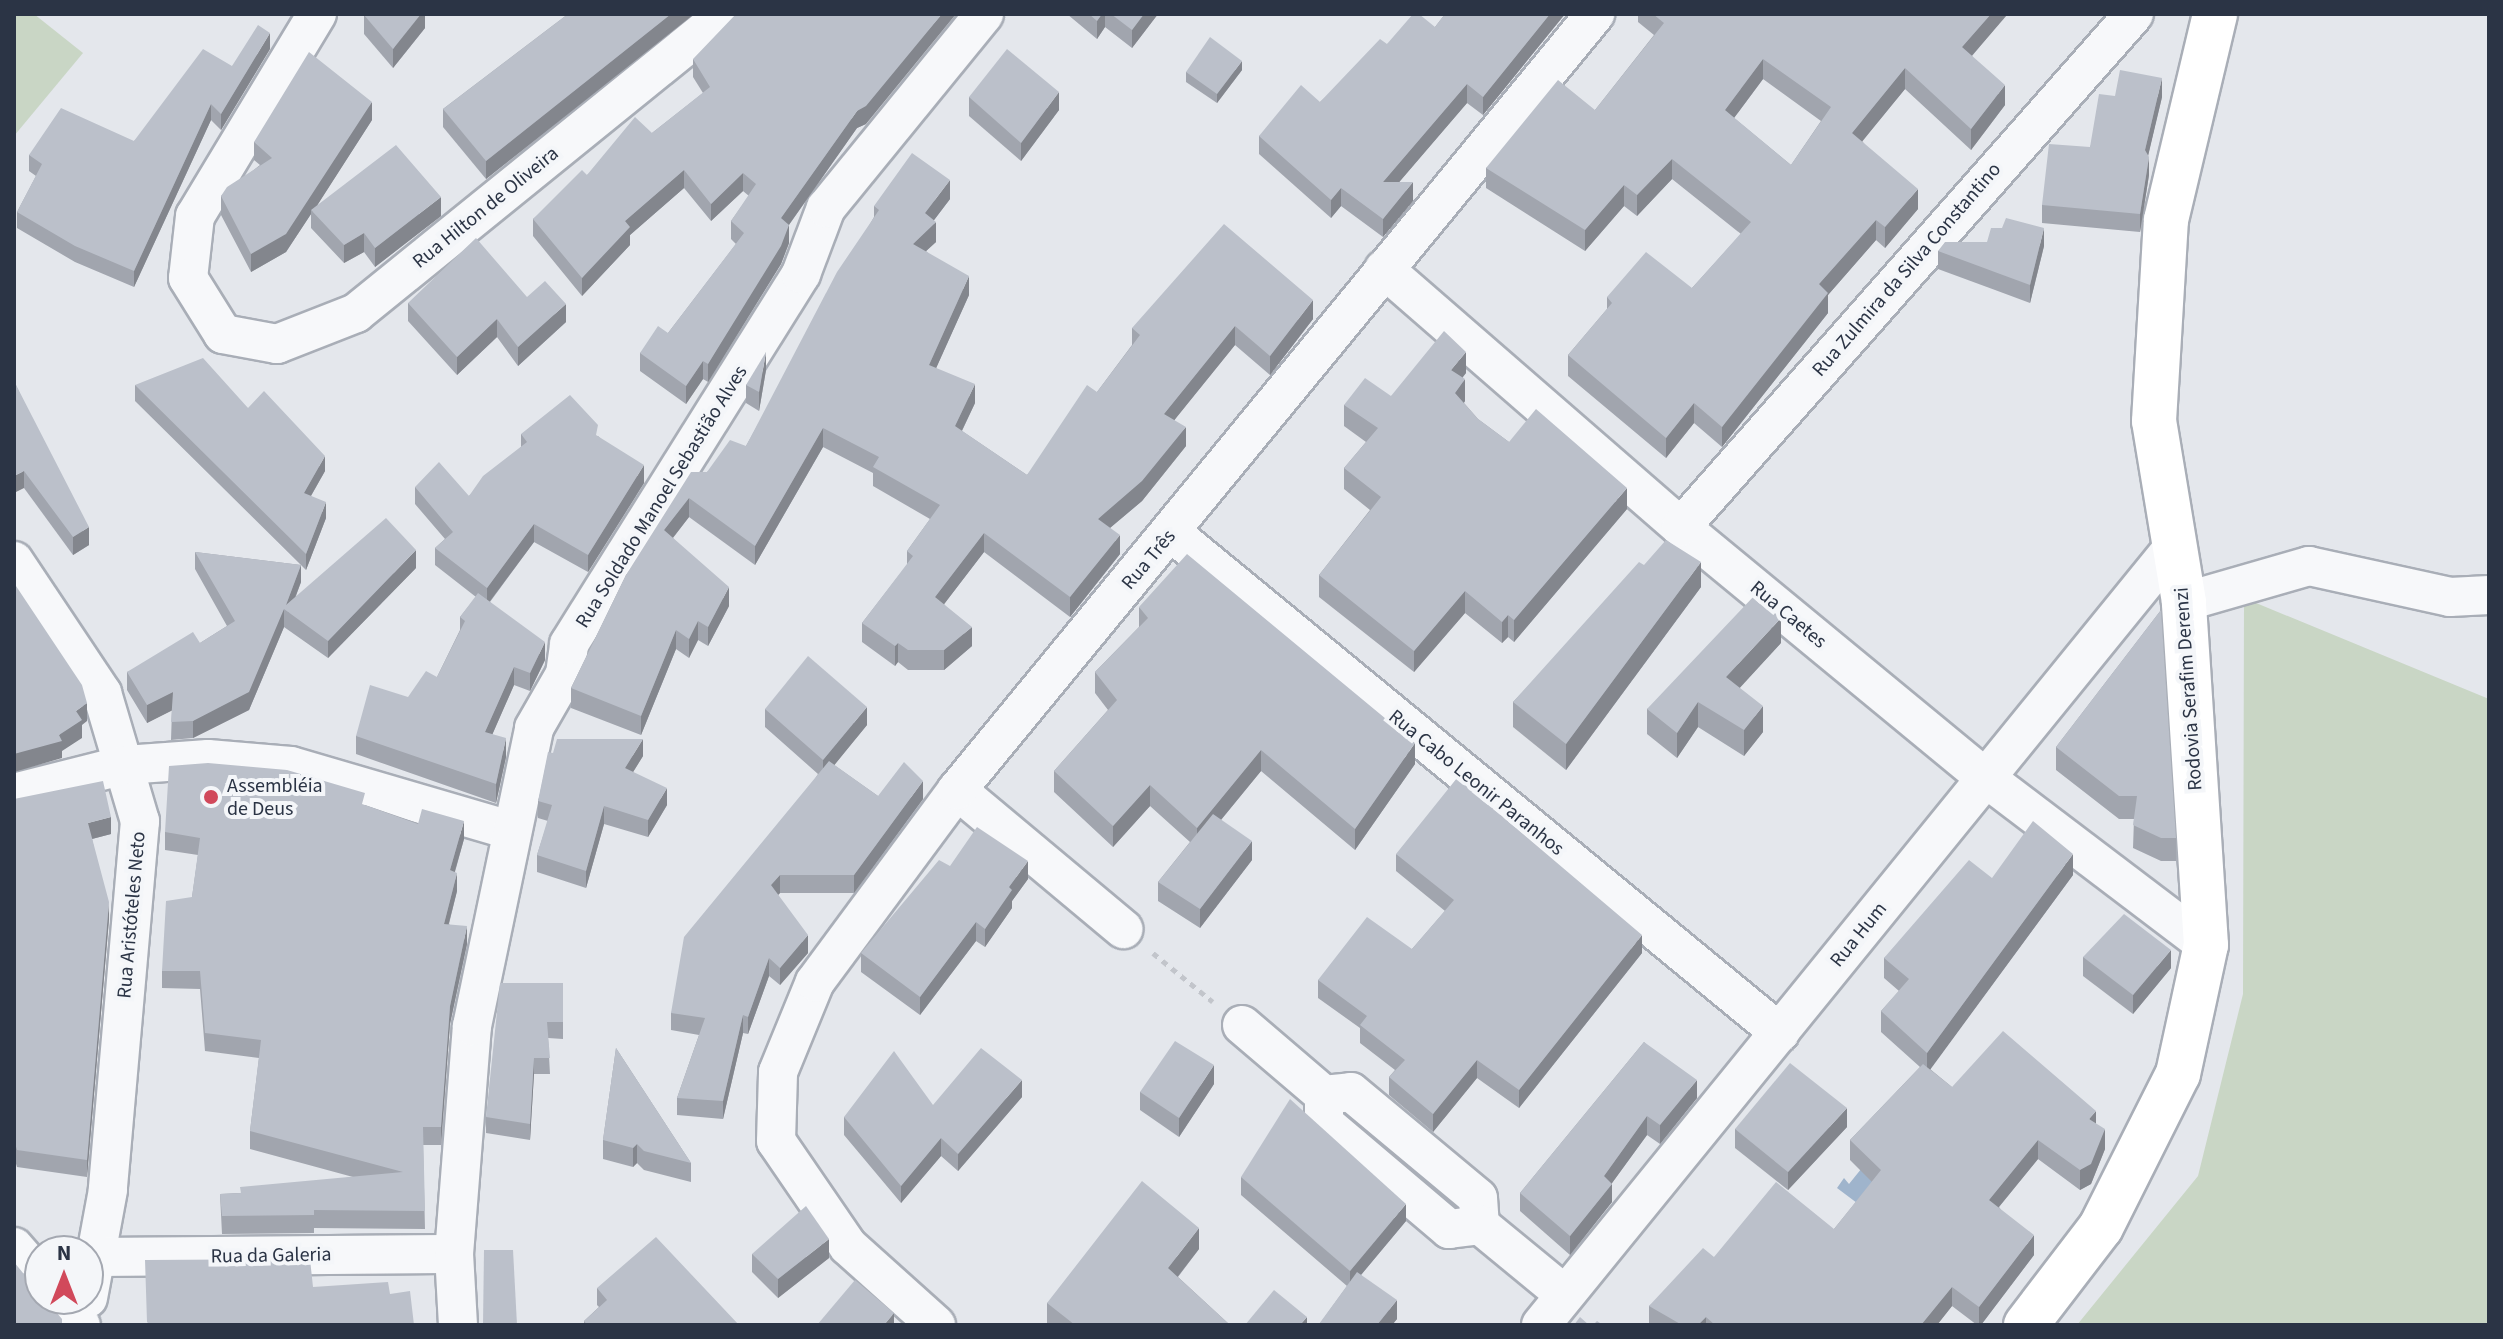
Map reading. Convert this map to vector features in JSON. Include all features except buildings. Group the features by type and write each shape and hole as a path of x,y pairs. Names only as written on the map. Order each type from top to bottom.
{"main road":[{"name":"Rodovia Serafim Derenzi","path":"2026,1325 2101,1227 2178,1074 2206,945 2184,602 2154,421 2166,220 2215,14"}],"street":[{"name":"Rua Hilton de Oliveira","path":"317,14 195,216 188,278 223,334 277,344 356,313 725,14"},
{"name":"Rua Soldado Manoel Sebastião Alves","path":"458,1325 454,1254 472,1026 510,830 534,728 565,674 569,644 801,274 826,208 984,14"},
{"name":"Rua Três","path":"936,1325 848,1246 776,1141 778,1072 815,982 957,790 1172,533 1384,269 1595,14"},
{"name":"Rua Zulmira da Silva Constantino","path":"1681,527 2134,14"},
{"name":"Rua Caetes","path":"1384,269 1681,527 1986,778 2206,945"},
{"name":"Rua Cabo Leonir Paranhos","path":"1172,533 1780,1033"},
{"name":"Rua Hum","path":"1541,1325 2176,544"},
{"name":"Rua Aristóteles Neto","path":"14,561 102,693 140,821 108,1190 97,1235"},
{"path":"2184,602 2309,566 2450,597 2489,595"},
{"path":"14,793 125,765 208,759 291,766 510,830"},
{"path":"957,790 1123,929"},
{"path":"1242,1025 1324,1095 1324,1123 1449,1229 1480,1225 1564,1294"},
{"name":"Rua da Galeria","path":"104,1258 454,1254"}],"path":[{"path":"1123,929 1242,1025"}],"green space":[{"path":"14,14 34,14 83,53 14,136"},
{"path":"2244,598 2489,699 2489,1325 2077,1325 2198,1176 2243,994"}],"water":[{"path":"1870,1158 1888,1173 1861,1206 1837,1188 1844,1178 1849,1184"}],"place":[{"name":"Assembléia de Deus","path":"211,797"}]}
